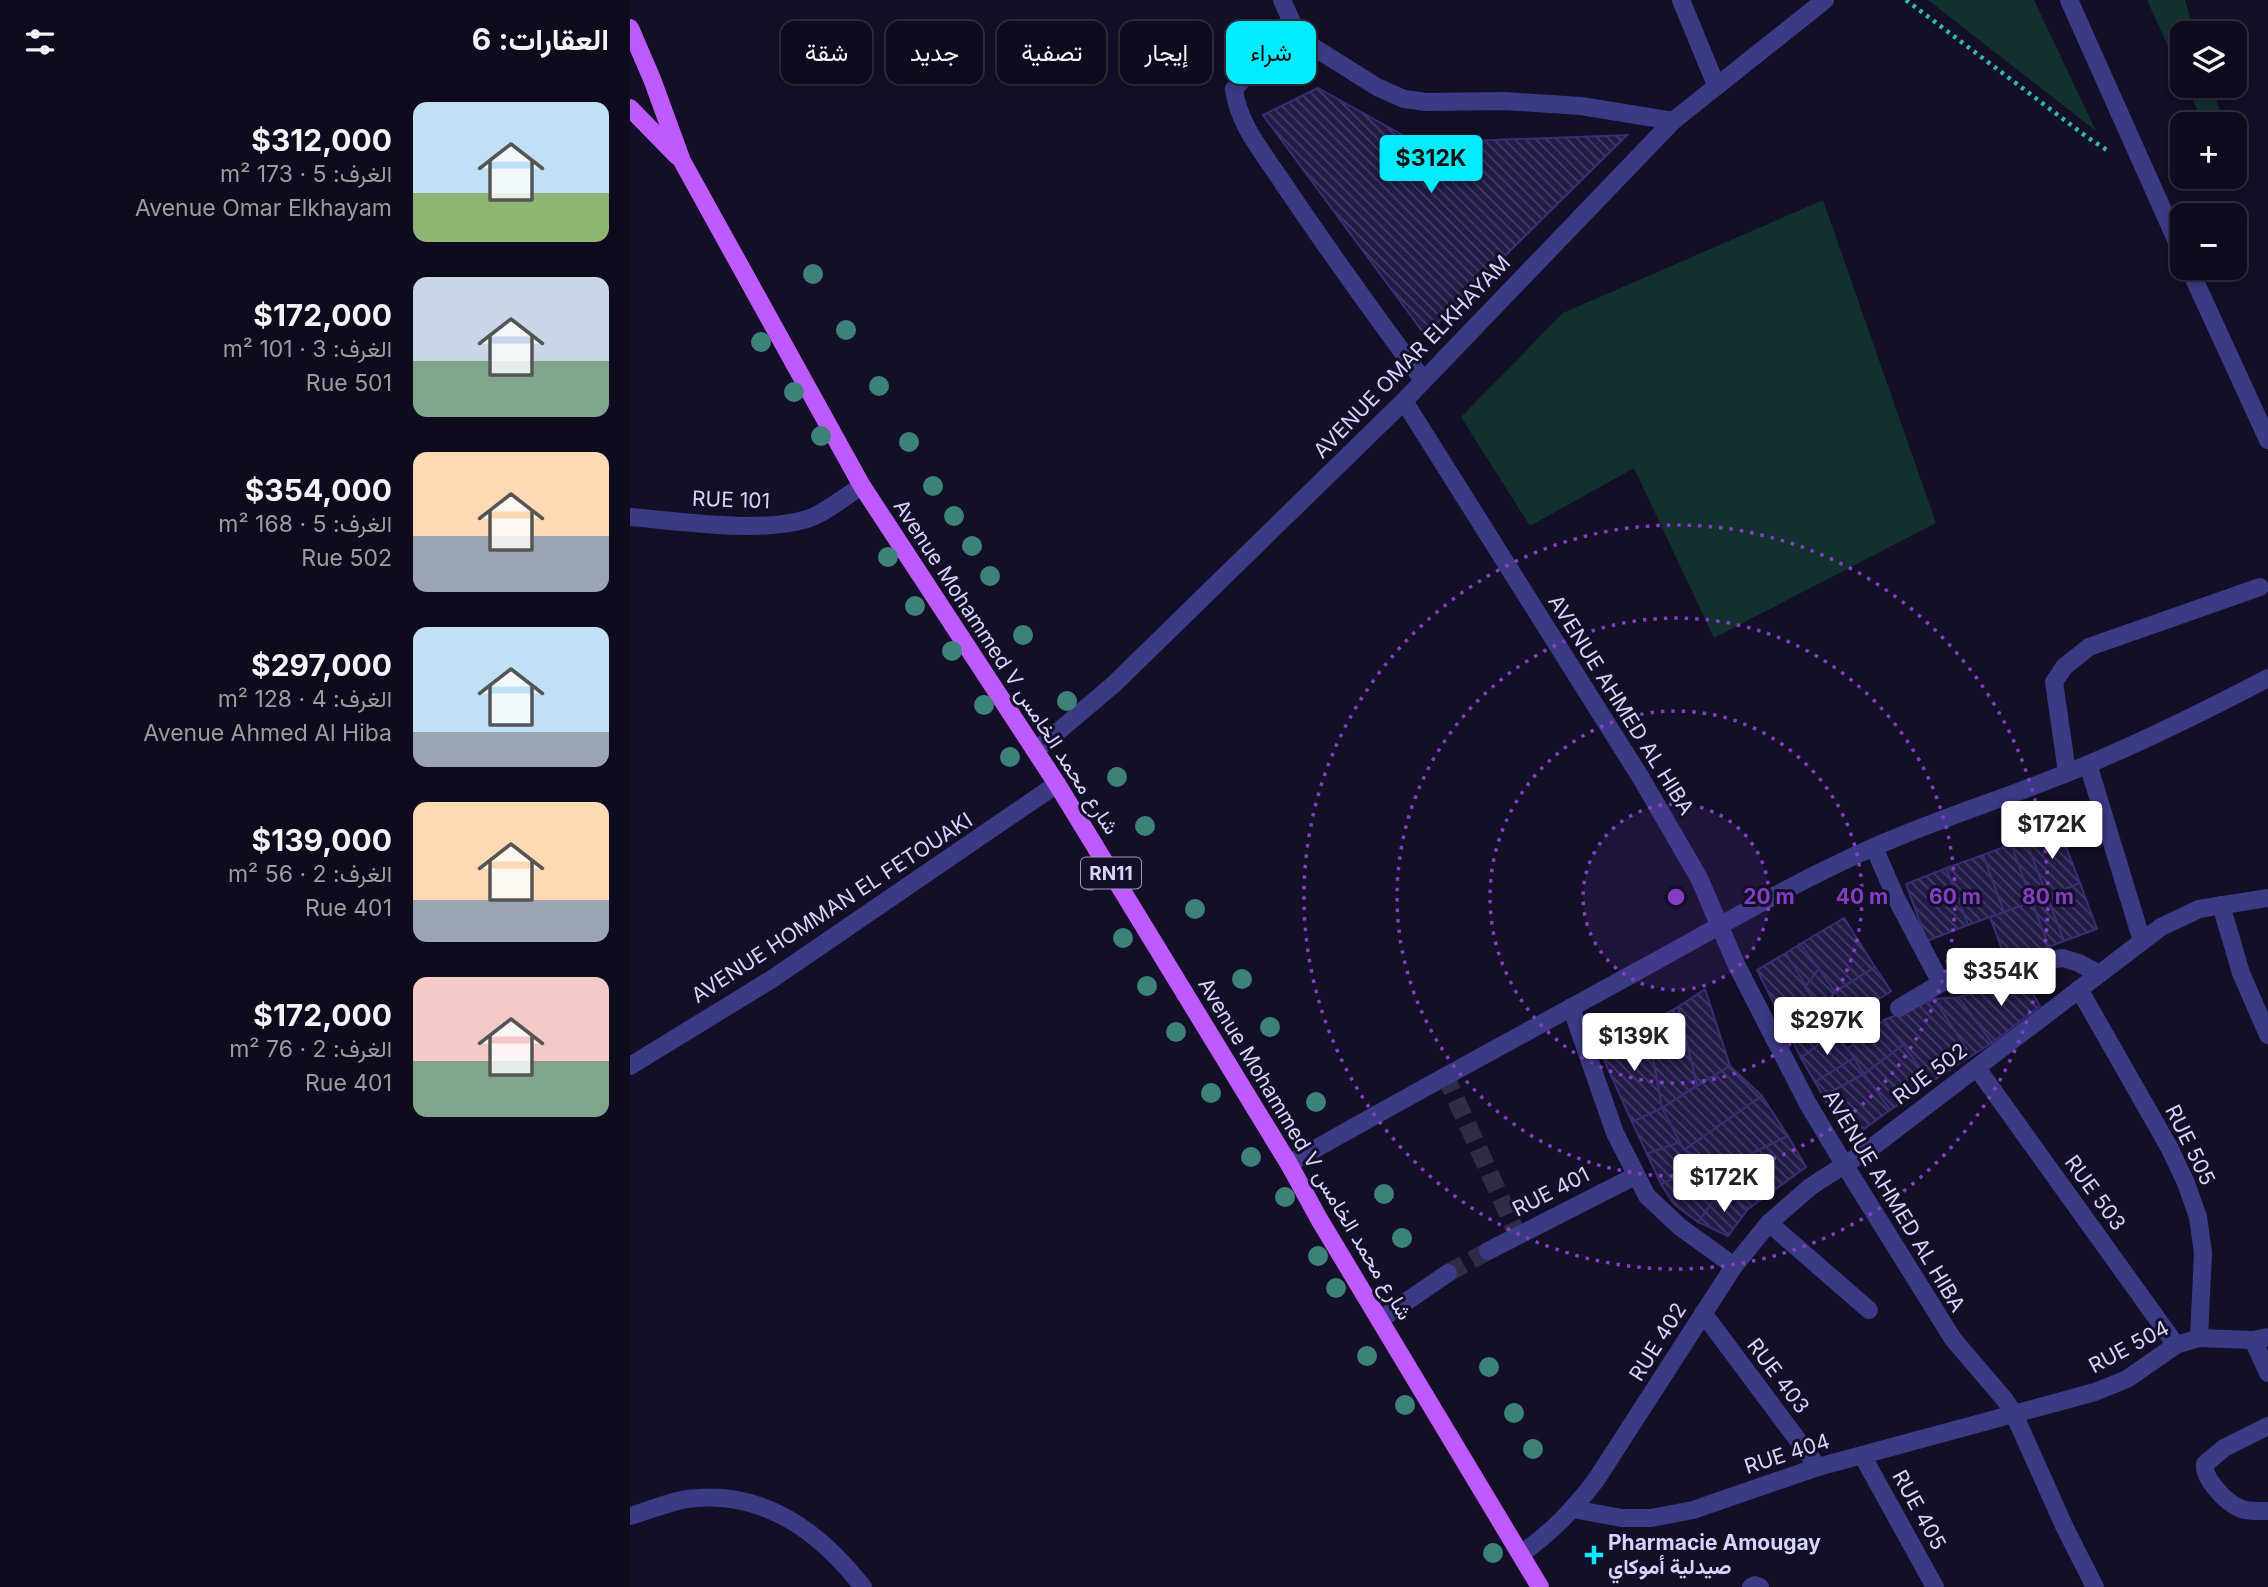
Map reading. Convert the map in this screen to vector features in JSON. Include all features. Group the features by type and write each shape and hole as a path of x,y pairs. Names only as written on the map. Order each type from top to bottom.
{"main road":[{"name":"Avenue Mohammed V شارع محمد الخامس","path":"630,28 682,161 862,486 1057,785 1289,1164 1319,1219 1540,1587"},
{"name":"Avenue Mohammed V شارع محمد الخامس","path":"630,108 682,161"}],"street":[{"path":"1282,0 1291,21"},
{"path":"1681,0 1716,85"},
{"name":"AVENUE OMAR ELKHAYAM","path":"1035,751 1112,685 1404,401 1673,121 1825,0"},
{"path":"2069,0 2170,226"},
{"path":"1316,49 1377,87 1404,99 1426,102 1504,101 1581,106 1673,121"},
{"path":"1238,84 1234,89 1236,102 1246,126 1328,250 1423,380"},
{"path":"2195,280 2268,440"},
{"name":"AVENUE AHMED AL HIBA","path":"1404,401 1641,778 1699,878 1736,964 1808,1104 1844,1164 1953,1339 2006,1400 2095,1587"},
{"name":"RUE 101","path":"630,517 763,526 794,523 817,515 862,486"},
{"path":"2067,772 2054,682 2064,667 2089,647 2260,586"},
{"path":"1289,1164 1720,924 1874,846 2088,764 2198,715 2268,678"},
{"path":"2088,764 2142,941"},
{"name":"AVENUE HOMMAN EL FETOUAKI","path":"630,1066 772,979 1057,785"},
{"path":"1874,846 1896,898 1941,983"},
{"name":"RUE 502","path":"1844,1164 1875,1145 2142,941 2179,917 2199,909 2268,898"},
{"path":"2221,905 2241,973 2268,1035"},
{"path":"1899,1008 1941,983 1998,968 2063,958 2099,974"},
{"name":"RUE 505","path":"2079,989 2169,1147 2198,1217 2203,1253 2200,1338"},
{"path":"1571,1007 1615,1133 1647,1196 1662,1212 1734,1266"},
{"name":"RUE 503","path":"1977,1068 2176,1345"},
{"name":"RUE 402","path":"1521,1554 1549,1534 1573,1509 1642,1410 1734,1266 1769,1223 1810,1187 1844,1164"},
{"name":"RUE 401","path":"1488,1251 1635,1175"},
{"path":"1769,1223 1869,1310"},
{"path":"1381,1319 1448,1273"},
{"name":"RUE 403","path":"1703,1313 1818,1467"},
{"name":"RUE 504","path":"2014,1414 2095,1392 2127,1379 2176,1345 2200,1338 2261,1339"},
{"path":"2261,1339 2268,1373"},
{"name":"RUE 404","path":"1573,1509 1622,1518 1651,1518 1693,1510 1818,1467 2014,1414"},
{"path":"2268,1426 2224,1448 2205,1464 2204,1471 2237,1507 2247,1511 2268,1511"},
{"name":"RUE 405","path":"1862,1455 1936,1587"},
{"path":"630,1516 685,1499 717,1497 746,1502 779,1513 805,1528 841,1559 863,1587"},
{"path":"1751,1587 1760,1587"}],"path":[{"path":"1906,0 2087,137 2147,175"}],"green space":[{"path":"1928,0 2034,0 2096,131"},
{"path":"2147,0 2185,0 2191,21 2170,21 2170,51"},
{"path":"2192,98 2216,98 2220,112 2198,112"},
{"path":"1823,200 1936,523 1714,638 1634,468 1530,526 1461,417 1563,313"}],"building":[{"path":"1318,88 1417,143 1627,135 1425,335 1263,115"},
{"path":"2058,826 2080,883 2047,896 2025,839"},
{"path":"2025,839 2047,896 2032,902 2011,844"},
{"path":"2011,844 2032,902 2004,912 1983,855"},
{"path":"1983,855 2004,912 1968,925 1946,868"},
{"path":"1946,868 1968,925 1927,941 1906,884"},
{"path":"2080,883 2097,929 2064,941 2047,896"},
{"path":"2047,896 2064,941 2049,947 2032,902"},
{"path":"2032,902 2049,947 2007,963 1990,917"},
{"path":"1844,918 1875,967 1835,992 1800,944"},
{"path":"1800,944 1819,969 1805,987 1786,953"},
{"path":"1786,953 1821,1011 1784,1024 1757,970"},
{"path":"1875,967 1891,991 1854,1016 1835,992"},
{"path":"1819,969 1835,992 1821,1011 1805,987"},
{"path":"2025,980 2040,1006 1992,1043 1958,997"},
{"path":"1705,989 1730,1066 1697,1085 1678,1007"},
{"path":"1958,997 1992,1043 1971,1056 1934,999"},
{"path":"1934,999 1971,1056 1931,1082 1884,1020"},
{"path":"1678,1007 1697,1085 1662,1108 1647,1024"},
{"path":"1821,1011 1835,1032 1801,1058 1784,1024"},
{"path":"1884,1020 1903,1045 1864,1074 1847,1049"},
{"path":"1647,1024 1662,1108 1632,1122 1599,1049"},
{"path":"1835,1032 1854,1058 1815,1082 1801,1058"},
{"path":"1903,1045 1931,1082 1890,1110 1864,1074"},
{"path":"1854,1058 1864,1074 1823,1096 1815,1082"},
{"path":"1730,1066 1762,1096 1684,1150 1662,1108"},
{"path":"1864,1074 1890,1110 1850,1139 1823,1096"},
{"path":"1762,1096 1788,1136 1736,1161 1731,1177 1712,1162 1684,1150"},
{"path":"1662,1108 1680,1142 1647,1154 1632,1122"},
{"path":"1788,1136 1806,1167 1769,1194 1736,1161"},
{"path":"1680,1142 1684,1150 1712,1162 1661,1184 1647,1154"},
{"path":"1736,1161 1769,1194 1748,1209 1722,1189 1731,1177"},
{"path":"1712,1162 1731,1177 1698,1222 1674,1204 1661,1184"},
{"path":"1722,1189 1748,1209 1728,1236 1698,1222"}],"tunnel":[{"path":"1445,1075 1517,1234"},
{"path":"1448,1273 1488,1251"}],"place":[{"name":"Pharmacie Amougay صيدلية أموكاي","path":"1594,1555"}]}
